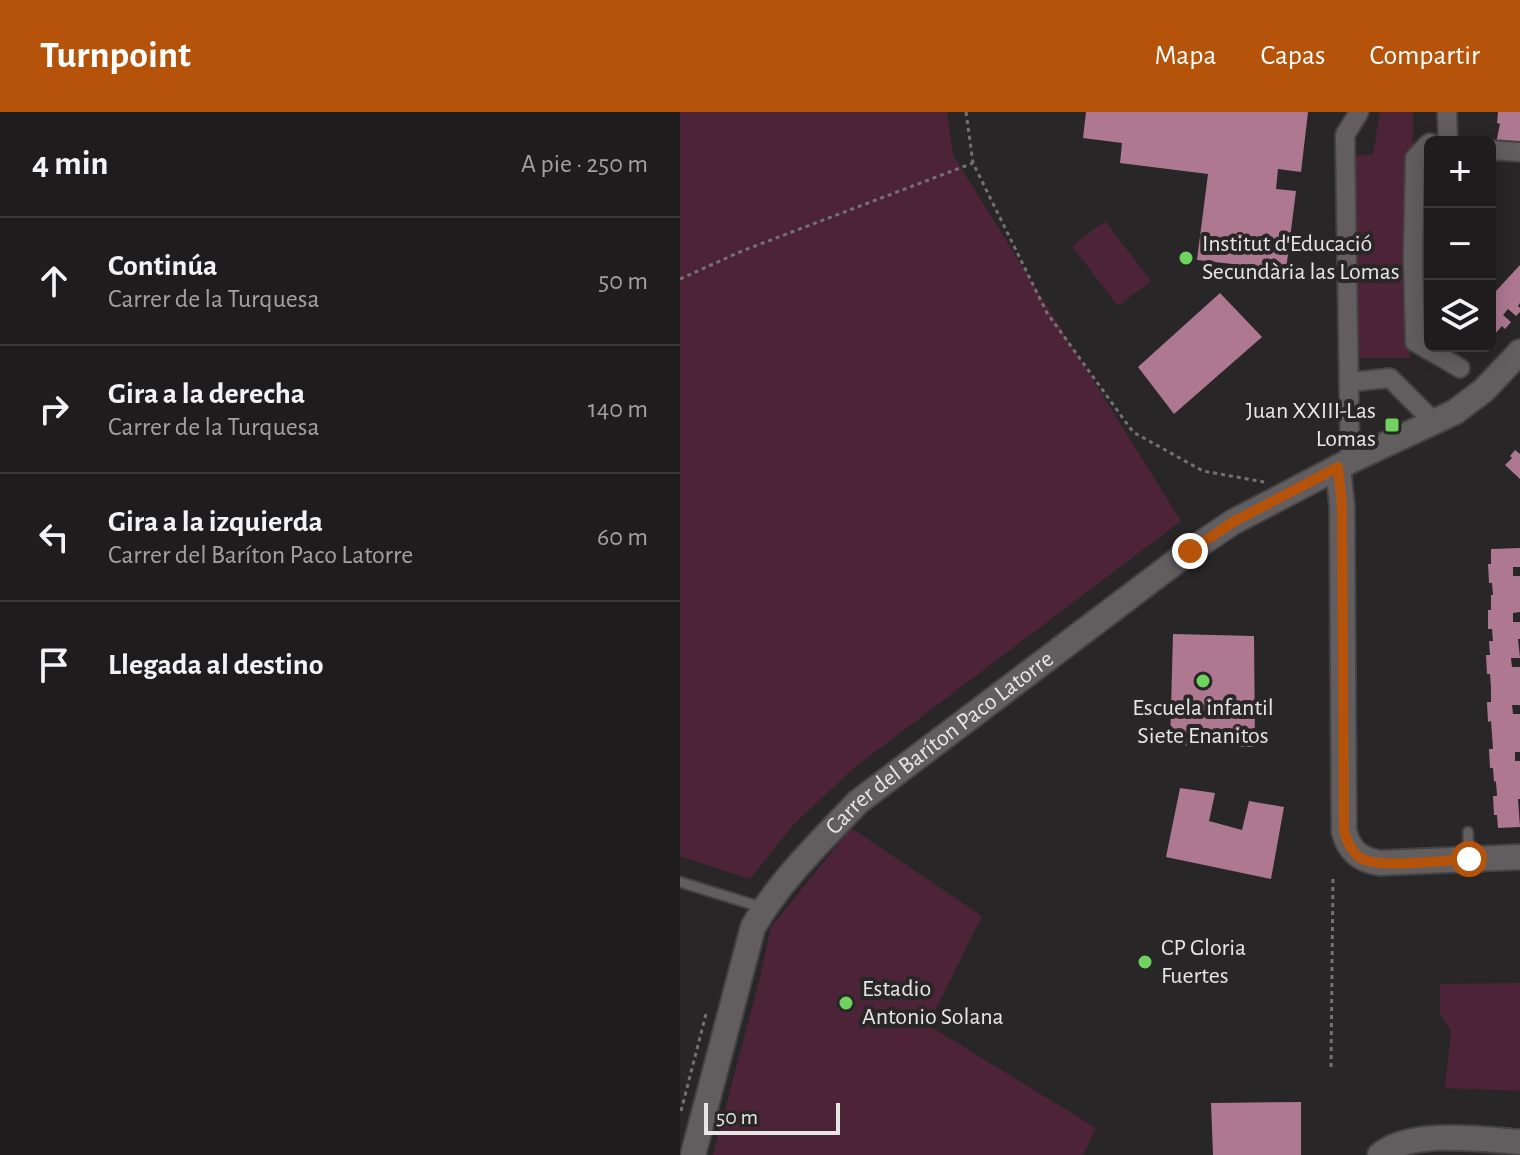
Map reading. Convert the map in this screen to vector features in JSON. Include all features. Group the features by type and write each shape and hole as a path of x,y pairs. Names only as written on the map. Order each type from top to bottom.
{"street":[{"path":"1359,112 1345,135 1350,382 1342,506 1344,831 1352,851 1361,858 1380,863 1520,857"},
{"path":"1447,112 1448,136"},
{"path":"1424,148 1415,158 1415,342 1460,368"},
{"path":"1496,150 1520,152"},
{"name":"Carrer del Baríton Paco Latorre","path":"693,1155 753,927 764,908 811,851 858,802 1233,522 1344,464 1455,412 1484,390 1520,352"},
{"path":"1350,382 1390,378 1434,422"},
{"path":"1380,1155 1400,1144 1431,1139 1520,1142"}],"lane":[{"path":"1468,832 1469,859"},
{"path":"680,882 764,908"}],"path":[{"path":"966,112 973,163 1047,313 1133,432 1203,471 1271,483"},
{"path":"680,279 742,251 973,163"},
{"path":"1331,1067 1330,901 1333,875"},
{"path":"680,1115 709,1004"}],"shaded area":[{"path":"680,112 947,112 953,155 1181,521 855,767 793,825 750,879 680,856"},
{"path":"1380,112 1413,112 1410,358 1357,358 1355,156 1373,154"},
{"path":"1105,221 1151,281 1118,306 1072,246"},
{"name":"Estadio Antonio Solana","path":"851,828 982,916 928,1025 1096,1128 1083,1155 713,1155 771,927"},
{"path":"1520,983 1520,1091 1445,1088 1451,1031 1440,1013 1440,984"}],"building":[{"path":"1086,112 1308,112 1301,172 1278,169 1276,189 1296,191 1286,270 1197,260 1208,174 1120,163 1122,143 1083,138"},
{"path":"1498,112 1520,112 1520,147 1496,143 1500,124 1497,123"},
{"path":"1520,265 1520,312 1516,316 1508,309 1503,315 1511,322 1496,333 1496,291"},
{"path":"1220,293 1262,337 1174,414 1138,367"},
{"path":"1515,450 1520,454 1520,479 1505,465"},
{"path":"1520,548 1520,567 1513,567 1513,576 1520,576 1520,612 1513,613 1513,622 1520,622 1520,658 1511,658 1512,667 1520,667 1520,705 1512,705 1513,714 1520,714 1520,752 1515,752 1515,761 1520,761 1520,827 1498,828 1497,815 1494,815 1493,796 1497,796 1493,768 1490,768 1489,749 1493,749 1487,702 1491,702 1491,688 1486,655 1490,655 1489,641 1493,641 1492,629 1488,629 1488,610 1491,610 1493,595 1488,564 1491,564 1491,549"},
{"path":"1173,634 1254,636 1255,747 1170,745"},
{"path":"1180,788 1215,793 1209,821 1242,830 1249,801 1284,807 1271,879 1166,857"},
{"path":"1301,1102 1301,1155 1213,1155 1211,1103"}],"place":[{"name":"Institut d'Educació Secundària las Lomas","path":"1186,258"},
{"name":"Juan XXIII-Las Lomas","path":"1392,425"},
{"name":"Escuela infantil Siete Enanitos","path":"1203,681"},
{"name":"CP Gloria Fuertes","path":"1145,962"},
{"name":"Estadio Antonio Solana","path":"846,1003"}],"route":[{"path":"1190,551 1233,522 1338,467 1342,493 1344,831 1347,842 1352,851 1369,862 1469,859"}]}
